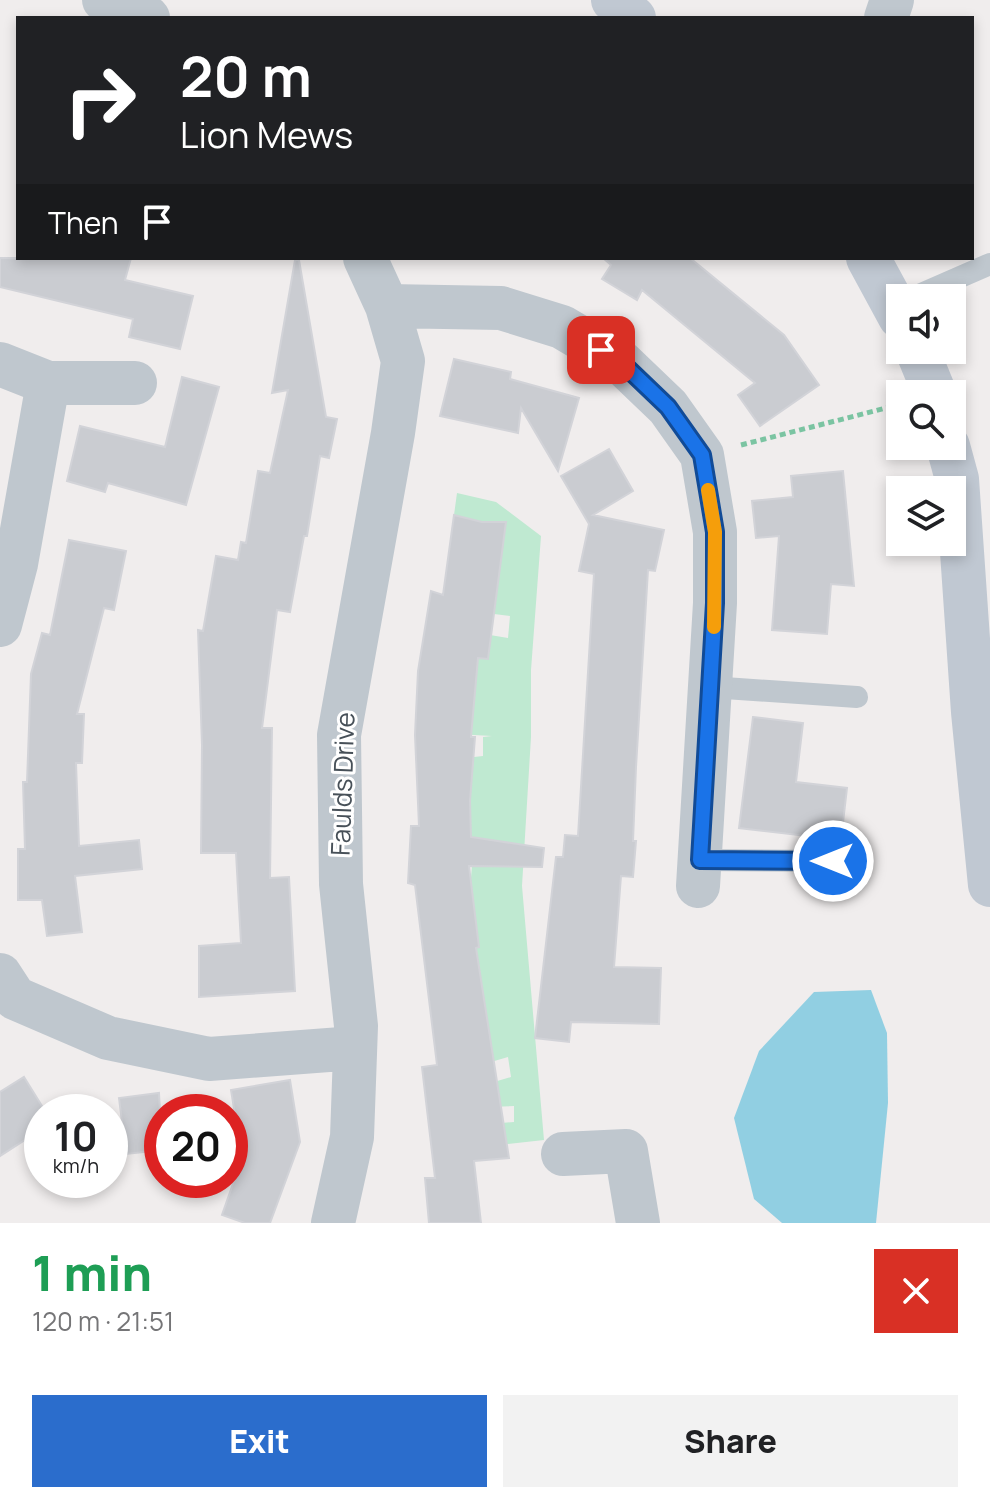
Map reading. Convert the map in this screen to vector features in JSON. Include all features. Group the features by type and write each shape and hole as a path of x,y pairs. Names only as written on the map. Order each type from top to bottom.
{"street":[{"path":"104,0 143,16"},
{"path":"613,0 632,16"},
{"name":"Faulds Drive","path":"333,1223 352,1137 356,1026 341,884 339,735 403,361 387,306 366,260"},
{"path":"869,260 886,284"},
{"path":"387,306 501,308 562,327 621,362 668,407 702,455 715,532 715,603 699,873"},
{"path":"0,364 48,383 135,383"},
{"path":"0,625 16,564 48,383"},
{"path":"952,460 957,479 973,712 990,885"},
{"path":"5,995 108,1038 209,1059 355,1048"},
{"path":"563,1154 626,1151 638,1223"}],"lane":[{"path":"948,284 990,264"},
{"path":"710,687 857,697"},
{"path":"699,873 833,861"}],"path":[{"path":"702,455 886,408"}],"green space":[{"path":"457,493 496,502 541,536 531,670 531,737 522,886 544,1140 489,1146 490,1124 514,1122 514,1106 489,1107 487,1084 511,1077 508,1057 484,1064 472,1024 487,1019 479,964 459,965 473,917 470,889 472,866 494,866 471,837 469,810 474,757 483,756 483,737 492,736 456,734 472,723 477,672 460,656 488,659 490,635 508,638 510,616 486,613 469,583 498,585 506,522 480,522 454,515"}],"water":[{"path":"871,990 887,1033 888,1103 876,1223 782,1223 754,1199 734,1118 759,1051 814,992"}],"building":[{"path":"0,258 130,260 125,280 193,296 180,349 129,337 133,319 0,287"},
{"path":"295,260 299,260 326,417 337,419 329,458 320,456 290,612 277,610 262,728 272,728 270,878 289,877 295,991 199,997 199,946 241,943 236,853 201,853 202,745 198,630 203,631 216,556 238,560 241,542 246,543 258,471 270,473 288,390 272,393"},
{"path":"605,260 692,260 784,335 819,385 760,426 738,395 755,383 642,290 637,300 602,279 611,265"},
{"path":"454,359 511,372 510,379 579,398 558,471 521,408 518,433 440,416"},
{"path":"182,377 219,387 186,505 108,483 105,492 67,481 80,426 165,447"},
{"path":"609,449 633,491 593,515 664,530 655,571 648,570 633,877 621,876 614,967 661,968 659,1024 571,1022 569,1042 535,1038 556,857 563,857 565,835 578,836 594,574 579,571 589,524 561,476"},
{"path":"843,471 854,586 831,584 827,634 772,630 779,536 756,538 752,501 793,497 791,476"},
{"path":"454,515 482,522 506,522 488,659 478,658 471,737 475,737 470,801 471,837 544,848 542,867 469,866 479,947 476,948 509,1158 474,1161 481,1223 429,1223 425,1178 435,1178 422,1067 437,1065 415,885 408,883 411,826 419,826 415,735 418,671 431,591 443,595"},
{"path":"69,540 126,551 114,610 104,608 77,714 84,714 82,763 76,763 79,846 139,840 142,869 75,876 82,932 47,936 42,900 18,900 18,849 25,849 23,782 27,782 31,674 42,633 50,635"},
{"path":"753,717 803,723 796,782 847,788 841,840 739,828"},
{"path":"24,1077 35,1094 24,1094 24,1141 0,1156 0,1092"},
{"path":"290,1080 300,1142 270,1223 245,1223 222,1215 228,1198 248,1198 248,1094 232,1094 231,1090"},
{"path":"144,1095 144,1152 128,1154 128,1097"}],"slow traffic":[{"path":"708,490 715,532 714,627"}],"route":[{"path":"601,350 621,362 668,407 702,455 715,532 715,603 700,860 833,861"}]}
